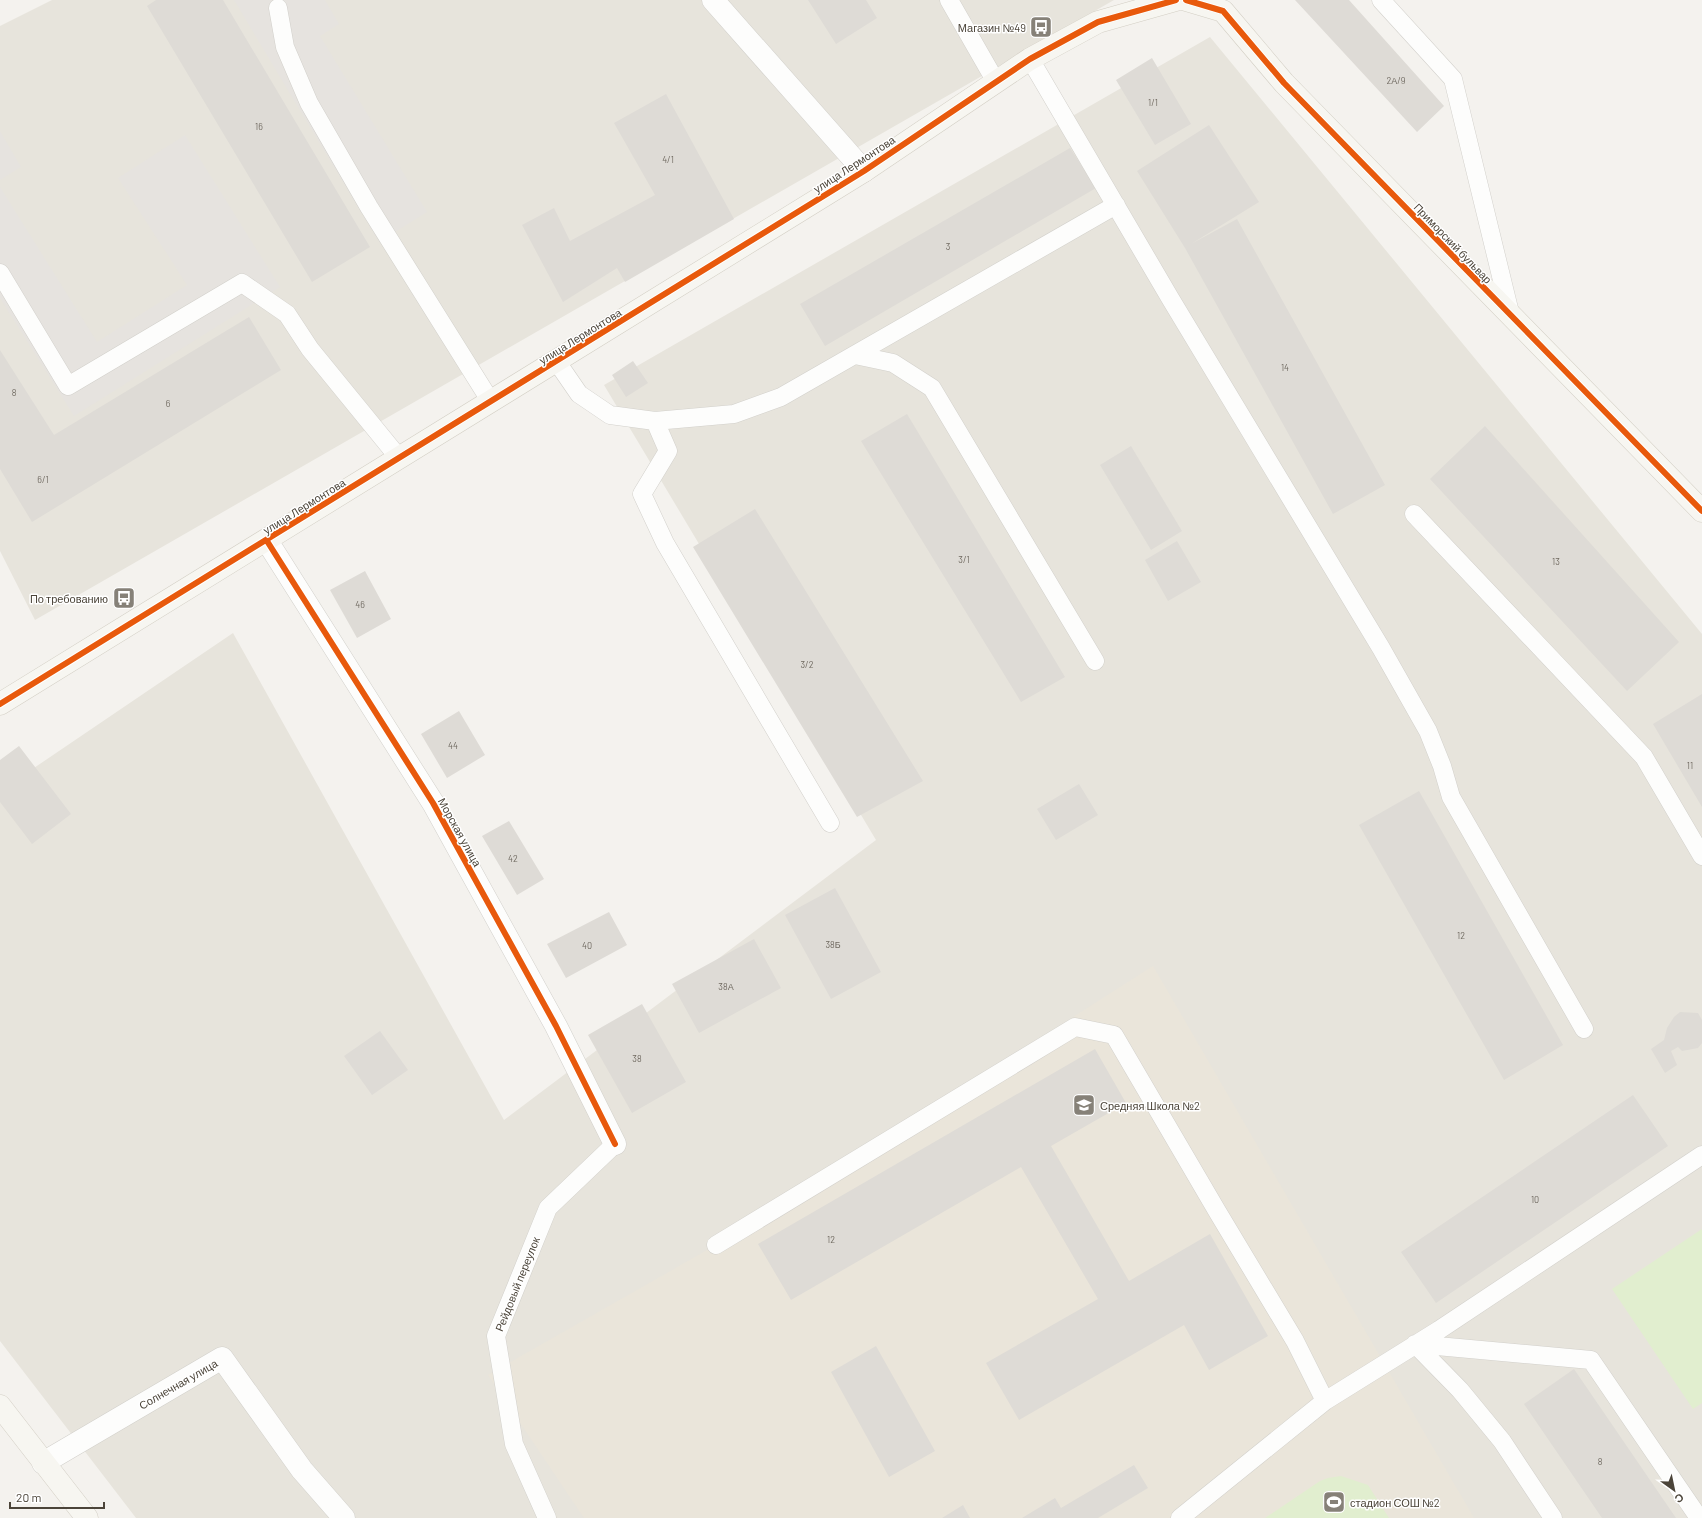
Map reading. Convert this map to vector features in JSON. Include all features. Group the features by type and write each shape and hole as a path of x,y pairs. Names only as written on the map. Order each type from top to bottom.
{"street":[{"path":"713,0 864,171"},
{"name":"улица Лермонтова","path":"0,704 267,541 864,171 1030,59 1098,22 1176,0"},
{"name":"Приморский бульвар","path":"1186,0 1223,11 1284,83 1702,511"},
{"name":"Морская улица","path":"267,541 433,803 556,1026 615,1144"},
{"name":"Солнечная улица","path":"43,1463 222,1358 302,1470 344,1518"},
{"path":"0,1406 87,1518"}],"lane":[{"path":"949,0 996,82"},
{"path":"1381,0 1453,79 1511,317"},
{"path":"278,8 284,47 309,104 369,207 491,402"},
{"path":"1030,59 1170,298 1381,648 1428,731 1442,766 1451,797 1584,1029"},
{"path":"556,362 580,394 610,415 655,421 734,414 780,397 1116,206"},
{"path":"0,273 68,386 242,283 287,314 310,349 399,458"},
{"path":"855,355 893,363 932,388 1095,661"},
{"path":"655,421 668,451 642,494 665,543 830,823"},
{"path":"1414,514 1644,757 1702,856"},
{"path":"716,1245 1076,1027 1114,1035 1295,1341 1325,1401"},
{"name":"Рейдовый переулок","path":"547,1518 514,1444 496,1336 548,1208 615,1144"},
{"path":"1180,1518 1325,1401 1415,1344 1702,1155"},
{"path":"1415,1344 1460,1390 1502,1441 1552,1518"},
{"path":"1415,1344 1591,1360 1699,1518"}],"shaded area":[{"path":"52,0 1114,0 35,620 0,551 0,26"},
{"path":"234,0 325,0 339,24 320,36 427,212 379,242"},
{"path":"1210,37 1702,634 1702,1518 136,1518 0,1341 0,791 233,633 504,1120 876,840 604,385"},
{"path":"0,131 21,167 0,180"},
{"path":"185,135 280,287 74,416 0,298 0,187 97,342 187,285 118,178"},
{"name":"Средняя Школа №2","path":"1153,966 1474,1518 584,1518 488,1375 716,1245"}],"green space":[{"path":"1702,1229 1702,1403 1693,1409 1612,1289"},
{"name":"стадион СОШ №2","path":"1341,1476 1368,1485 1389,1518 1265,1518 1320,1481"}],"building":[{"path":"156,0 223,0 370,247 312,282 147,6"},
{"path":"808,0 866,0 877,18 836,44"},
{"path":"1295,0 1349,0 1444,106 1417,132"},
{"path":"1152,58 1191,124 1155,145 1116,80"},
{"path":"666,94 734,219 625,282 617,268 563,302 522,225 554,208 570,241 655,195 614,123"},
{"path":"1209,125 1259,202 1191,244 1237,219 1385,485 1333,514 1185,248 1137,171"},
{"path":"1070,148 1096,188 825,346 800,304"},
{"path":"249,317 281,370 32,522 0,469 0,350 54,435"},
{"path":"633,361 648,383 626,397 612,375"},
{"path":"907,414 1065,677 1021,702 861,441"},
{"path":"1485,426 1679,642 1627,691 1430,479"},
{"path":"1131,446 1182,531 1151,550 1100,465"},
{"path":"755,509 923,781 857,817 693,547"},
{"path":"1177,541 1201,582 1168,601 1145,560"},
{"path":"365,571 391,619 357,638 330,590"},
{"path":"1702,694 1702,807 1653,724"},
{"path":"459,711 485,755 447,778 421,734"},
{"path":"19,746 71,814 32,844 0,802 0,760"},
{"path":"1079,784 1098,815 1056,840 1037,809"},
{"path":"1419,791 1563,1045 1504,1080 1359,825"},
{"path":"509,821 544,879 517,895 482,836"},
{"path":"835,888 881,972 831,999 785,915"},
{"path":"609,912 627,945 566,978 547,944"},
{"path":"754,939 781,988 699,1033 672,984"},
{"path":"642,1004 686,1082 632,1113 588,1035"},
{"path":"1680,1012 1698,1013 1702,1020 1702,1043 1698,1048 1682,1051 1678,1047 1671,1051 1677,1065 1665,1073 1651,1049 1664,1040 1667,1028 1674,1017"},
{"path":"380,1031 408,1070 372,1095 344,1056"},
{"path":"1095,1049 1126,1103 1051,1146 1129,1281 1210,1234 1268,1336 1209,1370 1184,1325 1019,1420 986,1363 1098,1299 1021,1167 791,1300 758,1244"},
{"path":"1633,1095 1668,1146 1436,1303 1401,1252"},
{"path":"876,1346 935,1451 889,1477 831,1372"},
{"path":"1574,1369 1676,1518 1602,1518 1524,1404"},
{"path":"1134,1465 1148,1488 1098,1518 1022,1518 1055,1498 1061,1508"},
{"path":"963,1505 970,1518 942,1518"}],"cycle path":[{"path":"0,704 864,171 1030,59 1098,22 1176,0"},
{"path":"1186,0 1223,11 1284,83 1702,511"},
{"path":"267,541 433,803 556,1026 615,1144"}],"place":[{"name":"Магазин №49","path":"1041,27"},
{"name":"По требованию","path":"124,598"},
{"name":"Средняя Школа №2","path":"1084,1105"},
{"name":"стадион СОШ №2","path":"1334,1502"}]}
